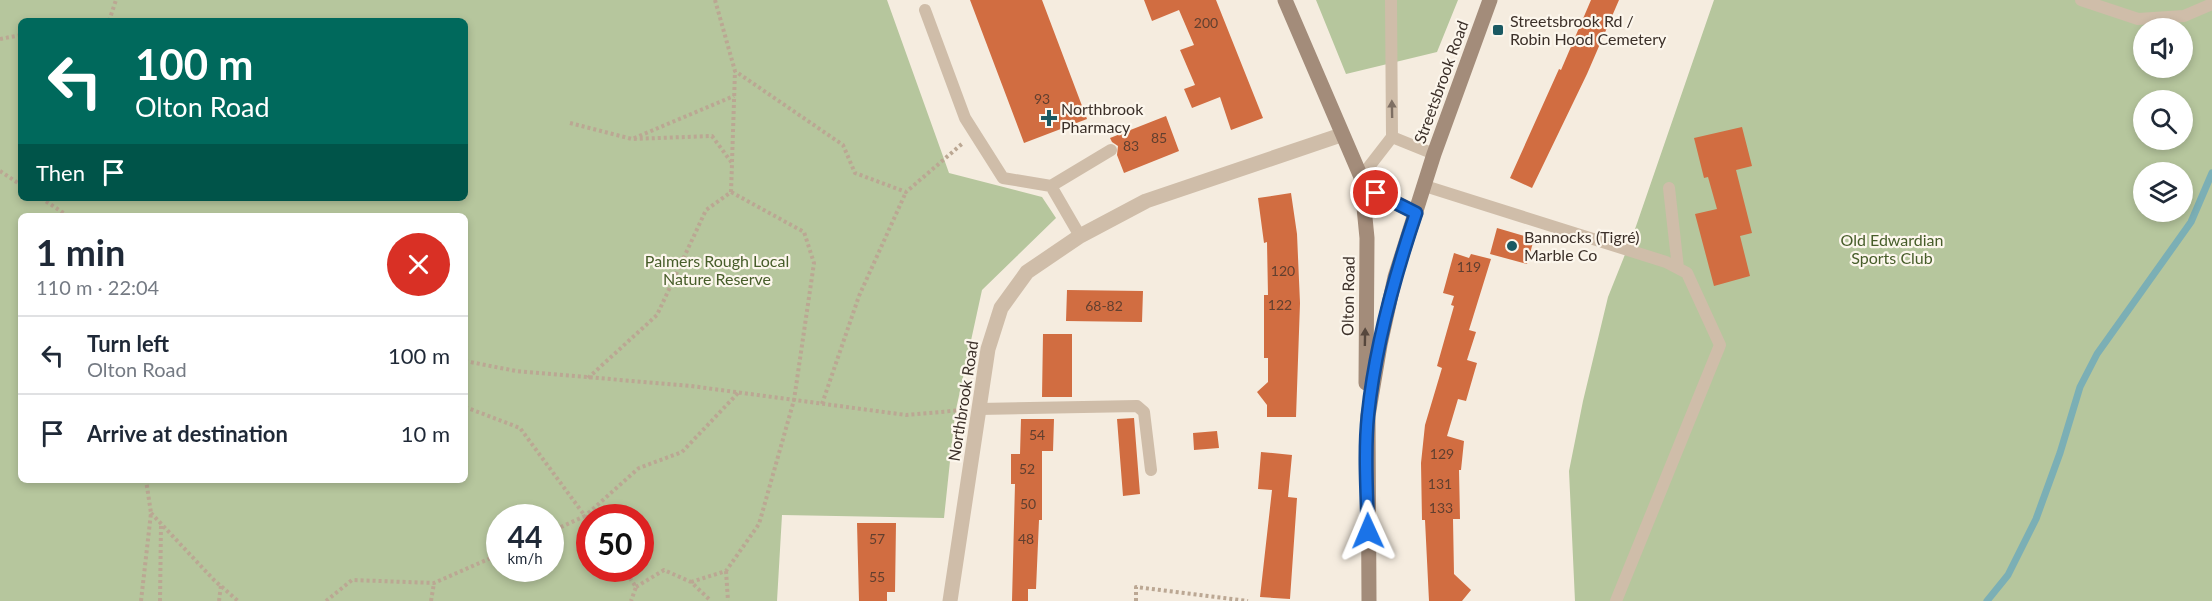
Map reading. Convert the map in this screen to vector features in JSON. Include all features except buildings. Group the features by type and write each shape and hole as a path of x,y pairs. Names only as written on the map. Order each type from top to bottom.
{"main road":[{"name":"Olton Road","path":"1285,0 1341,135 1361,177 1376,193 1416,213"},
{"name":"Streetsbrook Road","path":"1369,601 1368,416 1380,345 1395,277 1434,154 1490,0"},
{"name":"Olton Road","path":"1361,177 1367,238 1365,350 1368,416"}],"street":[{"name":"Northbrook Road","path":"950,601 988,349 1001,308 1027,272 1080,236 1146,201 1341,135"}],"lane":[{"path":"1361,177 1392,137 1391,0"},
{"path":"2081,0 2138,19 2184,16 2212,4"},
{"path":"925,10 965,118 1003,178 1051,186 1111,150"},
{"path":"1392,137 1434,154"},
{"path":"1051,186 1080,236"},
{"path":"1425,186 1666,262 1687,273 1720,345 1616,601"},
{"path":"1669,188 1678,268"},
{"path":"979,409 1137,406 1144,412 1151,470"}],"path":[{"path":"110,18 116,0"},
{"path":"715,0 735,71 731,192"},
{"path":"0,39 18,36"},
{"path":"735,71 843,145 855,173 906,192"},
{"path":"632,139 734,96"},
{"path":"570,123 632,139 712,136 732,163"},
{"path":"822,404 859,296 906,192 975,133"},
{"path":"0,171 18,183"},
{"path":"588,378 657,315 706,210 731,192"},
{"path":"691,582 726,571 759,524 794,400 814,263 804,232 731,192"},
{"path":"46,201 64,213"},
{"path":"468,362 516,371 691,386 906,415 979,409"},
{"path":"598,504 639,468 682,452 739,392"},
{"path":"468,408 520,428 576,504"},
{"path":"141,601 151,513 146,483"},
{"path":"151,513 238,601"},
{"path":"160,601 161,524"},
{"path":"326,601 352,580 434,583 486,560"},
{"path":"631,601 636,586 664,570 691,582 711,601"},
{"path":"726,571 728,601"},
{"path":"633,582 636,586"},
{"path":"431,601 434,583"},
{"path":"219,601 221,585"},
{"path":"1136,601 1136,587 1248,601"}],"green space":[{"name":"Palmers Rough Local Nature Reserve","path":"0,0 887,0 949,173 1042,197 1056,218 982,290 955,414 944,518 782,515 777,601 0,601"},
{"path":"1316,0 1458,0 1437,52 1346,74"},
{"name":"Old Edwardian Sports Club","path":"1714,0 2212,0 2212,601 1575,601 1569,471 1608,297 1634,232"}],"waterway":[{"path":"1987,601 2008,575 2036,519 2060,453 2080,387 2097,354 2191,222 2212,173"}],"place":[{"name":"Streetsbrook Rd / Robin Hood Cemetery","path":"1498,30"},
{"name":"Northbrook Pharmacy","path":"1049,118"},
{"name":"Bannocks (Tigré) Marble Co","path":"1512,246"}],"route":[{"path":"1368,531 1368,416 1395,277 1416,213 1376,193"}]}
